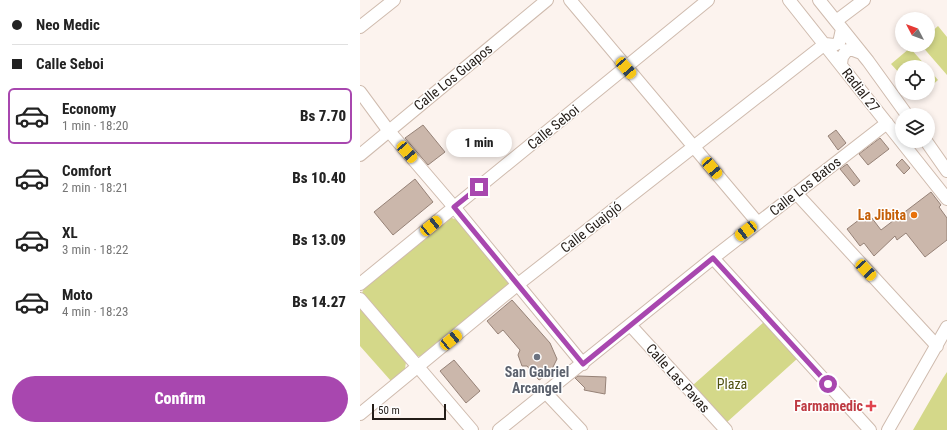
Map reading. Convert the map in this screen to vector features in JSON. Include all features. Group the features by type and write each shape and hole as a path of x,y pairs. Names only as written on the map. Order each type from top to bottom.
{"street":[{"path":"360,27 394,0"},
{"name":"Calle Los Guapos","path":"360,154 547,0"},
{"path":"570,0 758,223"},
{"name":"Calle Seboi","path":"360,284 708,0"},
{"name":"Radial 27","path":"789,0 947,199"},
{"name":"Radial 27","path":"819,0 902,108"},
{"path":"839,25 864,0"},
{"name":"Calle Guajojó","path":"360,414 517,285 825,44 834,45 839,43 839,25"},
{"path":"841,64 842,57 847,50 853,50 861,53"},
{"path":"360,92 388,130 454,207 583,364"},
{"name":"Calle Los Batos","path":"499,430 713,258 887,123"},
{"path":"931,148 947,171"},
{"path":"924,169 937,179 942,181 947,179"},
{"path":"796,193 937,346"},
{"path":"713,258 870,430"},
{"path":"360,299 472,430"},
{"name":"Calle Las Pavas","path":"630,326 726,430"},
{"path":"888,430 947,327"},
{"path":"546,393 581,430"}],"green space":[{"path":"938,26 947,37 947,75 927,52 935,52 935,29"},
{"path":"905,52 914,52 921,60 896,60"},
{"path":"895,61 895,68 891,64"},
{"path":"447,218 457,220 508,281 508,286 422,357 413,355 362,293 366,284"},
{"path":"360,308 406,362 405,369 391,381 360,346"},
{"name":"Plaza","path":"765,321 798,358 726,423 693,385"},
{"path":"947,372 947,430 913,430 943,378"}],"building":[{"path":"423,125 445,152 428,165 405,138"},
{"path":"836,130 846,143 838,150 828,136"},
{"path":"880,138 889,149 868,165 859,154"},
{"path":"902,159 910,168 904,174 896,165"},
{"path":"847,164 860,181 854,186 840,169"},
{"path":"415,179 433,202 393,235 374,212"},
{"path":"931,192 941,205 939,207 947,218 947,240 925,257 906,233 897,240 895,236 874,256 864,243 860,246 847,229 868,213 881,230"},
{"path":"512,300 550,343 557,359 550,373 539,380 527,366 522,366 518,355 520,350 503,330 498,334 487,321"},
{"path":"454,360 480,391 466,403 440,371"},
{"path":"578,376 606,377 605,394 584,390 585,388 575,378"}],"place":[{"name":"La Jibita","path":"914,215"},
{"name":"San Gabriel Arcangel","path":"537,357"},
{"name":"Farmamedic","path":"871,406"}],"route":[{"path":"479,187 454,207 583,364 713,258 828,384"}]}
